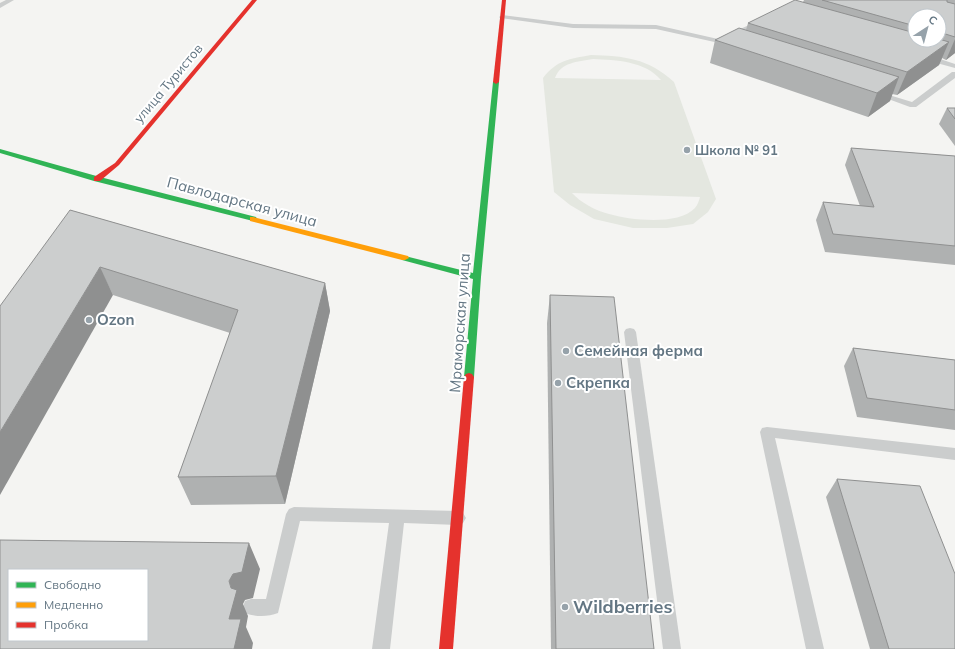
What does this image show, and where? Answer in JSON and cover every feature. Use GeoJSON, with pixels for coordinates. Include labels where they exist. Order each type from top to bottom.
{"type":"FeatureCollection","features":[{"type":"Feature","properties":{"kind":"street","name":"улица Туристов"},"geometry":{"type":"LineString","coordinates":[[97,178],[118,164],[255,0]]}},
{"type":"Feature","properties":{"kind":"street","name":"Мраморская улица"},"geometry":{"type":"LineString","coordinates":[[446,649],[477,277],[504,0]]}},
{"type":"Feature","properties":{"kind":"street","name":"Павлодарская улица"},"geometry":{"type":"LineString","coordinates":[[0,151],[97,178],[477,277]]}},
{"type":"Feature","properties":{"kind":"lane"},"geometry":{"type":"LineString","coordinates":[[0,6],[11,0]]}},
{"type":"Feature","properties":{"kind":"lane"},"geometry":{"type":"LineString","coordinates":[[502,17],[572,26],[656,27],[719,41],[734,46]]}},
{"type":"Feature","properties":{"kind":"lane"},"geometry":{"type":"LineString","coordinates":[[719,41],[764,20]]}},
{"type":"Feature","properties":{"kind":"lane"},"geometry":{"type":"LineString","coordinates":[[914,54],[955,66]]}},
{"type":"Feature","properties":{"kind":"lane"},"geometry":{"type":"LineString","coordinates":[[866,90],[913,105],[955,74]]}},
{"type":"Feature","properties":{"kind":"lane"},"geometry":{"type":"LineString","coordinates":[[630,332],[672,649]]}},
{"type":"Feature","properties":{"kind":"lane"},"geometry":{"type":"LineString","coordinates":[[815,649],[767,432],[955,454]]}},
{"type":"Feature","properties":{"kind":"lane"},"geometry":{"type":"LineString","coordinates":[[251,607],[272,607],[294,514],[458,518]]}},
{"type":"Feature","properties":{"kind":"lane"},"geometry":{"type":"LineString","coordinates":[[381,649],[397,516]]}},
{"type":"Feature","properties":{"kind":"shaded area"},"geometry":{"type":"Polygon","coordinates":[[[591,55],[614,56],[645,63],[655,68],[674,82],[716,199],[708,212],[693,224],[667,228],[633,228],[594,219],[570,205],[554,192],[543,78],[553,67],[564,61],[591,55]],[[593,59],[576,62],[565,66],[555,78],[661,80],[647,69],[639,65],[620,61],[593,59]],[[572,193],[584,203],[604,213],[629,218],[654,220],[687,214],[696,207],[700,197],[572,193]]]}},
{"type":"Feature","properties":{"kind":"building"},"geometry":{"type":"Polygon","coordinates":[[[795,0],[907,31],[907,48],[941,48],[907,72],[748,23],[795,0]]]}},
{"type":"Feature","properties":{"kind":"building"},"geometry":{"type":"Polygon","coordinates":[[[822,0],[947,0],[947,2],[955,4],[955,37],[947,34],[947,8],[907,8],[907,24],[822,0]]]}},
{"type":"Feature","properties":{"kind":"building"},"geometry":{"type":"Polygon","coordinates":[[[739,28],[899,77],[877,93],[715,40],[739,28]]]}},
{"type":"Feature","properties":{"kind":"building"},"geometry":{"type":"Polygon","coordinates":[[[947,108],[955,108],[955,119],[947,108]]]}},
{"type":"Feature","properties":{"kind":"building"},"geometry":{"type":"Polygon","coordinates":[[[851,148],[955,156],[955,246],[833,234],[823,202],[874,207],[851,148]]]}},
{"type":"Feature","properties":{"kind":"building"},"geometry":{"type":"Polygon","coordinates":[[[70,210],[325,283],[276,476],[178,477],[238,310],[100,267],[0,432],[0,306],[70,210]]]}},
{"type":"Feature","properties":{"kind":"building"},"geometry":{"type":"Polygon","coordinates":[[[550,295],[614,297],[654,649],[556,649],[550,295]]]}},
{"type":"Feature","properties":{"kind":"building"},"geometry":{"type":"Polygon","coordinates":[[[853,348],[955,360],[955,410],[867,398],[853,348]]]}},
{"type":"Feature","properties":{"kind":"building"},"geometry":{"type":"Polygon","coordinates":[[[837,479],[920,486],[955,574],[955,649],[889,649],[837,479]]]}},
{"type":"Feature","properties":{"kind":"building"},"geometry":{"type":"Polygon","coordinates":[[[0,540],[249,543],[242,572],[233,574],[229,581],[231,588],[237,590],[229,619],[241,619],[234,649],[0,649],[0,540]]]}},
{"type":"Feature","properties":{"kind":"traffic: fast"},"geometry":{"type":"LineString","coordinates":[[469,377],[496,82]]}},
{"type":"Feature","properties":{"kind":"traffic: fast"},"geometry":{"type":"LineString","coordinates":[[0,151],[97,179],[253,219]]}},
{"type":"Feature","properties":{"kind":"traffic: fast"},"geometry":{"type":"LineString","coordinates":[[405,258],[477,277]]}},
{"type":"Feature","properties":{"kind":"traffic: slow"},"geometry":{"type":"LineString","coordinates":[[253,219],[405,258]]}},
{"type":"Feature","properties":{"kind":"traffic: jam"},"geometry":{"type":"LineString","coordinates":[[97,179],[117,164],[255,0]]}},
{"type":"Feature","properties":{"kind":"traffic: jam"},"geometry":{"type":"LineString","coordinates":[[496,82],[504,0]]}},
{"type":"Feature","properties":{"kind":"traffic: jam"},"geometry":{"type":"LineString","coordinates":[[446,649],[469,377]]}},
{"type":"Feature","properties":{"kind":"place","name":"Школа № 91"},"geometry":{"type":"Point","coordinates":[687,150]}},
{"type":"Feature","properties":{"kind":"place","name":"Ozon"},"geometry":{"type":"Point","coordinates":[89,320]}},
{"type":"Feature","properties":{"kind":"place","name":"Семейная ферма"},"geometry":{"type":"Point","coordinates":[566,351]}},
{"type":"Feature","properties":{"kind":"place","name":"Скрепка"},"geometry":{"type":"Point","coordinates":[558,383]}},
{"type":"Feature","properties":{"kind":"place","name":"Wildberries"},"geometry":{"type":"Point","coordinates":[565,607]}}]}
